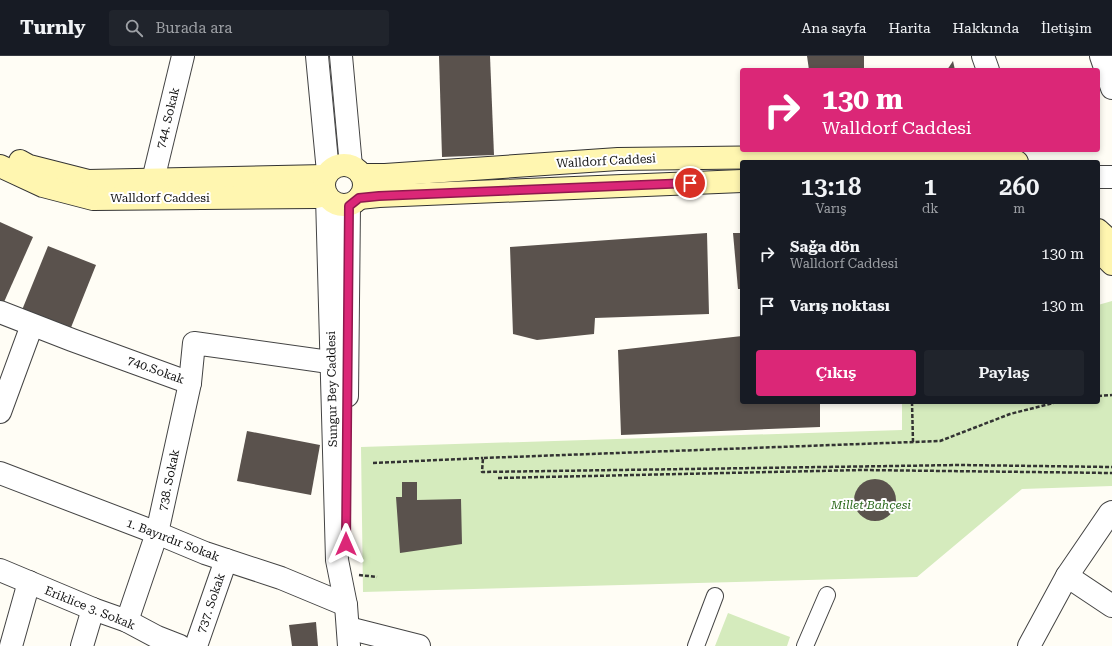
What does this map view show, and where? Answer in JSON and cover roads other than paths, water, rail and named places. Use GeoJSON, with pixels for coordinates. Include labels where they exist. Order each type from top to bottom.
{"type":"FeatureCollection","features":[{"type":"Feature","properties":{"kind":"main road","name":"Walldorf Caddesi"},"geometry":{"type":"LineString","coordinates":[[0,151],[29,166],[88,181],[153,180],[326,185]]}},
{"type":"Feature","properties":{"kind":"main road","name":"Walldorf Caddesi"},"geometry":{"type":"LineString","coordinates":[[356,170],[385,175],[618,159],[950,155],[986,153],[1010,160]]}},
{"type":"Feature","properties":{"kind":"main road"},"geometry":{"type":"LineString","coordinates":[[339,165],[356,170],[364,187],[362,193],[354,202],[337,204],[326,185],[333,167],[339,165]]}},
{"type":"Feature","properties":{"kind":"main road","name":"Walldorf Caddesi"},"geometry":{"type":"LineString","coordinates":[[0,166],[43,186],[93,199],[316,197],[326,185]]}},
{"type":"Feature","properties":{"kind":"main road","name":"Walldorf Caddesi"},"geometry":{"type":"LineString","coordinates":[[354,202],[379,196],[740,181]]}},
{"type":"Feature","properties":{"kind":"main road"},"geometry":{"type":"LineString","coordinates":[[1100,232],[1112,243]]}},
{"type":"Feature","properties":{"kind":"main road"},"geometry":{"type":"LineString","coordinates":[[1100,252],[1112,264]]}},
{"type":"Feature","properties":{"kind":"street","name":"744. Sokak"},"geometry":{"type":"LineString","coordinates":[[153,180],[183,56]]}},
{"type":"Feature","properties":{"kind":"street","name":"Sungur Bey Caddesi"},"geometry":{"type":"LineString","coordinates":[[317,56],[326,185],[337,560],[346,605]]}},
{"type":"Feature","properties":{"kind":"street"},"geometry":{"type":"LineString","coordinates":[[341,56],[356,170]]}},
{"type":"Feature","properties":{"kind":"street"},"geometry":{"type":"LineString","coordinates":[[983,56],[987,68]]}},
{"type":"Feature","properties":{"kind":"street"},"geometry":{"type":"LineString","coordinates":[[1101,56],[1112,88]]}},
{"type":"Feature","properties":{"kind":"street"},"geometry":{"type":"LineString","coordinates":[[1100,177],[1112,178]]}},
{"type":"Feature","properties":{"kind":"street","name":"Sungur Bey Caddesi"},"geometry":{"type":"LineString","coordinates":[[348,637],[346,605],[354,202]]}},
{"type":"Feature","properties":{"kind":"street","name":"740.Sokak"},"geometry":{"type":"LineString","coordinates":[[0,312],[190,383],[194,343],[322,362],[332,361]]}},
{"type":"Feature","properties":{"kind":"street"},"geometry":{"type":"LineString","coordinates":[[0,412],[32,325]]}},
{"type":"Feature","properties":{"kind":"street","name":"738. Sokak"},"geometry":{"type":"LineString","coordinates":[[127,621],[157,533],[190,383]]}},
{"type":"Feature","properties":{"kind":"street","name":"1. Bayırdır Sokak"},"geometry":{"type":"LineString","coordinates":[[0,473],[205,553],[281,578],[346,605]]}},
{"type":"Feature","properties":{"kind":"street"},"geometry":{"type":"LineString","coordinates":[[1029,646],[1067,576],[1111,513]]}},
{"type":"Feature","properties":{"kind":"street","name":"737. Sokak"},"geometry":{"type":"LineString","coordinates":[[196,646],[226,560]]}},
{"type":"Feature","properties":{"kind":"street","name":"Eriklice 3. Sokak"},"geometry":{"type":"LineString","coordinates":[[0,570],[92,609],[127,621],[156,641],[180,646]]}},
{"type":"Feature","properties":{"kind":"street"},"geometry":{"type":"LineString","coordinates":[[1067,576],[1112,606]]}},
{"type":"Feature","properties":{"kind":"street"},"geometry":{"type":"LineString","coordinates":[[11,646],[29,582]]}},
{"type":"Feature","properties":{"kind":"street"},"geometry":{"type":"LineString","coordinates":[[805,646],[827,595]]}},
{"type":"Feature","properties":{"kind":"street"},"geometry":{"type":"LineString","coordinates":[[696,646],[715,596]]}},
{"type":"Feature","properties":{"kind":"street"},"geometry":{"type":"LineString","coordinates":[[82,646],[92,609]]}},
{"type":"Feature","properties":{"kind":"street"},"geometry":{"type":"LineString","coordinates":[[348,637],[419,646]]}},
{"type":"Feature","properties":{"kind":"park label","name":"Millet Bahçesi"},"geometry":{"type":"Point","coordinates":[871,505]}}]}
